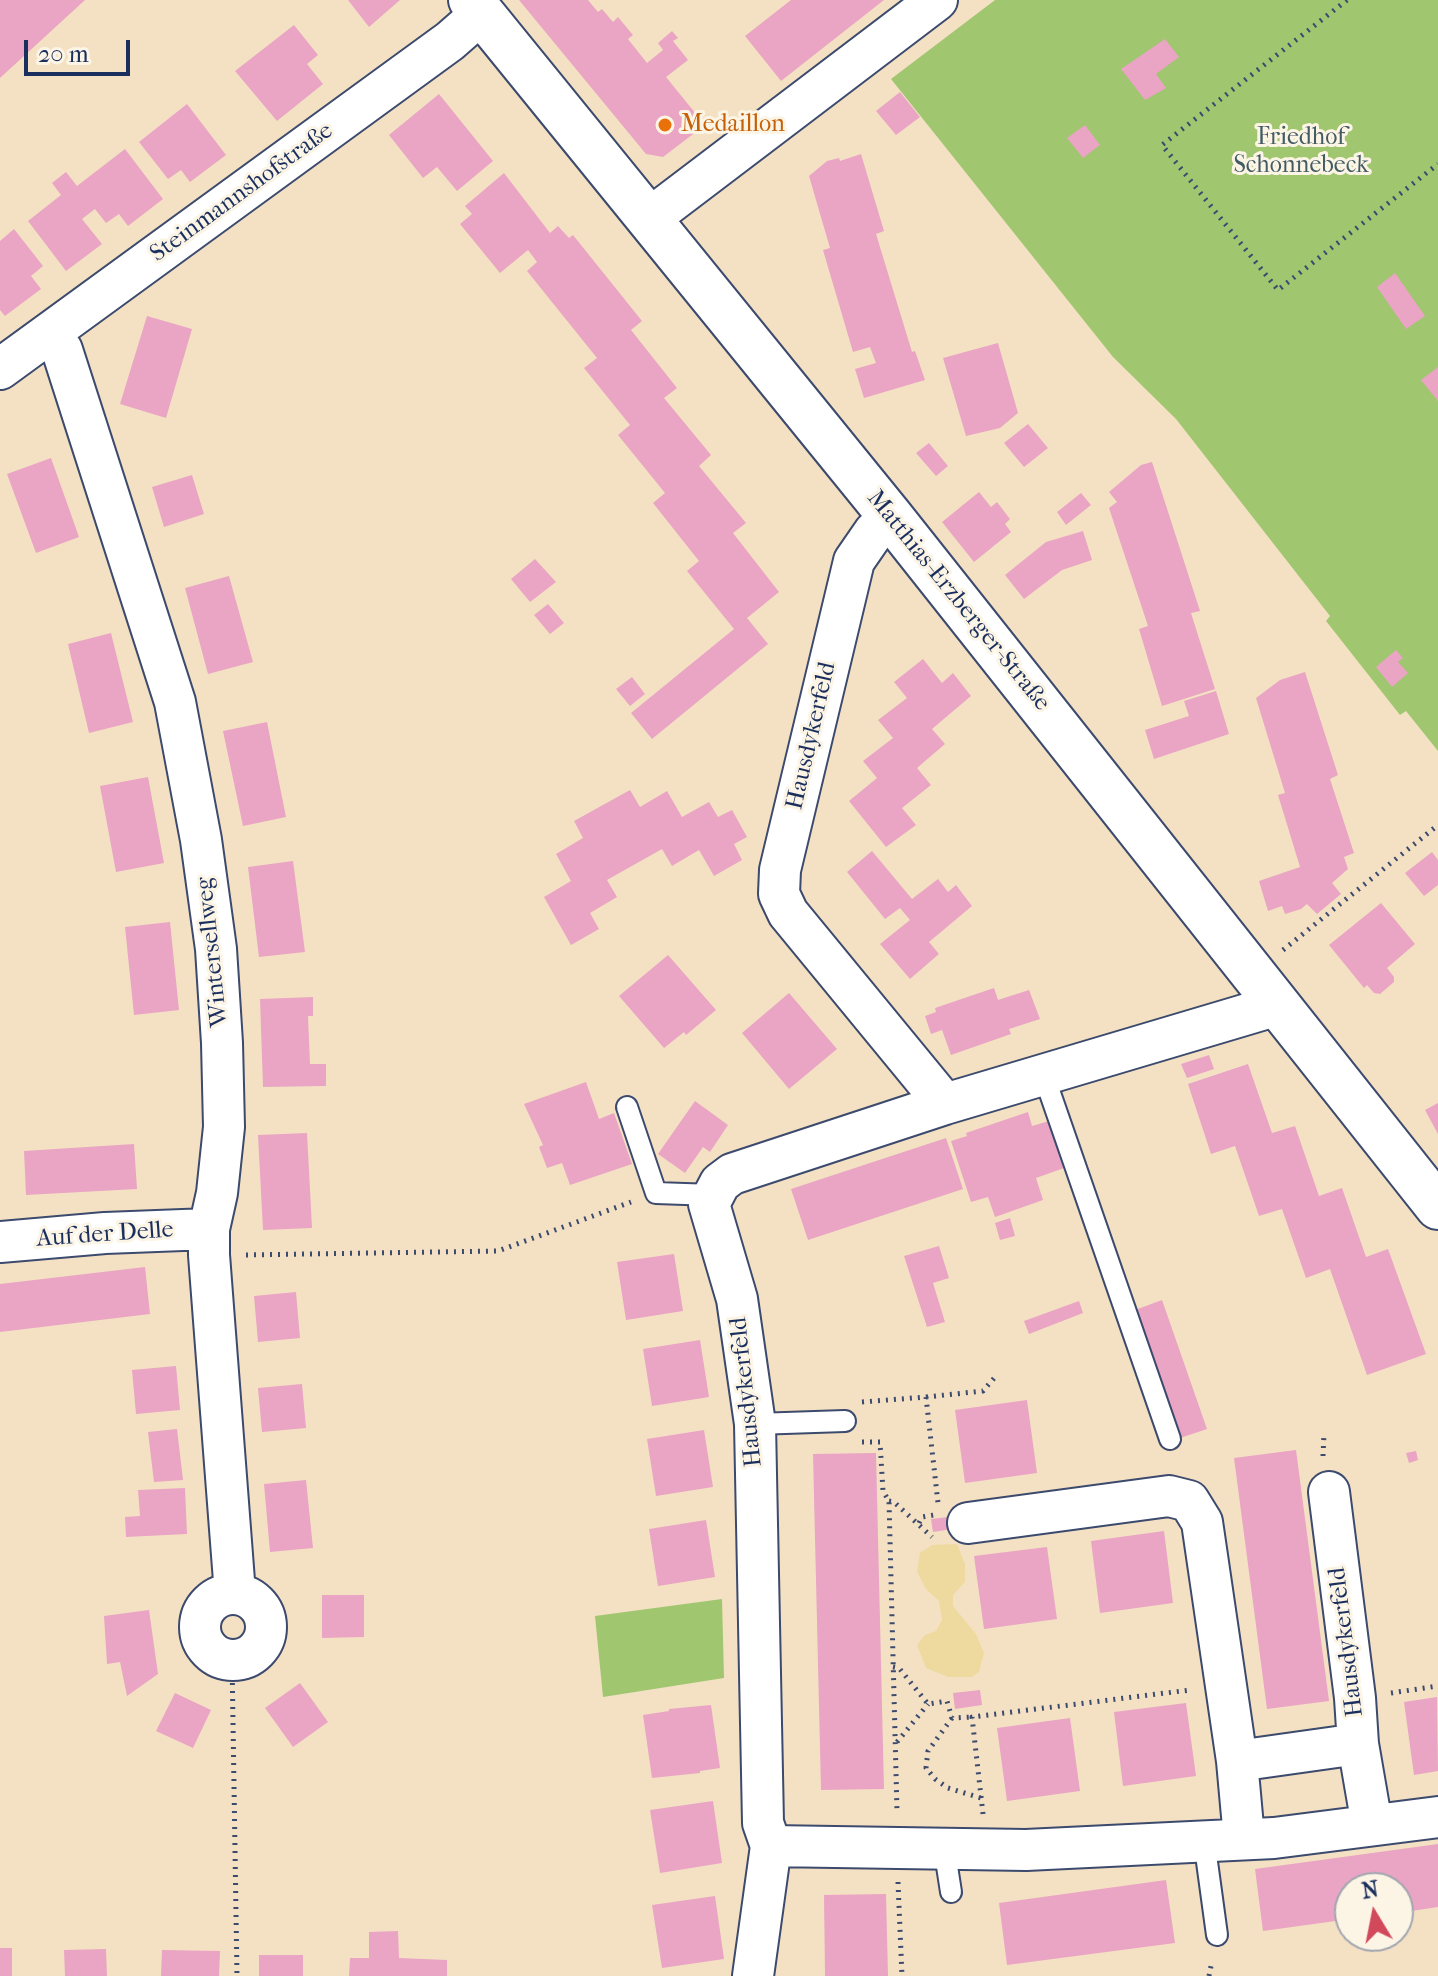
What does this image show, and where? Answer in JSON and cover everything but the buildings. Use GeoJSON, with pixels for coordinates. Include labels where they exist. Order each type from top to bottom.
{"type":"FeatureCollection","features":[{"type":"Feature","properties":{"kind":"street"},"geometry":{"type":"LineString","coordinates":[[650,218],[937,0]]}},
{"type":"Feature","properties":{"kind":"street","name":"Matthias-Erzberger-Straße"},"geometry":{"type":"LineString","coordinates":[[477,7],[891,517],[1438,1207]]}},
{"type":"Feature","properties":{"kind":"street","name":"Steinmannshofstraße"},"geometry":{"type":"LineString","coordinates":[[0,369],[450,41],[477,7]]}},
{"type":"Feature","properties":{"kind":"street","name":"Wintersellweg"},"geometry":{"type":"LineString","coordinates":[[50,333],[62,350],[175,702],[201,840],[216,949],[224,1127],[209,1242],[235,1594],[222,1595],[207,1605],[201,1615],[200,1628],[205,1644],[214,1654],[232,1659]]}},
{"type":"Feature","properties":{"kind":"street","name":"Hausdykerfeld"},"geometry":{"type":"LineString","coordinates":[[891,517],[874,532],[854,561],[780,870],[779,894],[788,913],[945,1104]]}},
{"type":"Feature","properties":{"kind":"street"},"geometry":{"type":"LineString","coordinates":[[714,1195],[720,1183],[732,1174],[1043,1073],[1266,989]]}},
{"type":"Feature","properties":{"kind":"street","name":"Hausdykerfeld"},"geometry":{"type":"LineString","coordinates":[[714,1195],[709,1204],[737,1299],[755,1424],[763,1823],[771,1846],[753,1976]]}},
{"type":"Feature","properties":{"kind":"street","name":"Auf der Delle"},"geometry":{"type":"LineString","coordinates":[[0,1242],[105,1233],[209,1242]]}},
{"type":"Feature","properties":{"kind":"street","name":"Hausdykerfeld"},"geometry":{"type":"LineString","coordinates":[[1329,1492],[1358,1744],[1372,1825]]}},
{"type":"Feature","properties":{"kind":"street"},"geometry":{"type":"LineString","coordinates":[[968,1523],[1169,1496],[1189,1501],[1202,1522],[1237,1761],[1244,1838]]}},
{"type":"Feature","properties":{"kind":"street","name":"Hausdykerfeld"},"geometry":{"type":"LineString","coordinates":[[1237,1761],[1358,1744]]}},
{"type":"Feature","properties":{"kind":"street"},"geometry":{"type":"LineString","coordinates":[[771,1846],[944,1847],[985,1851],[1274,1838],[1438,1817]]}},
{"type":"Feature","properties":{"kind":"lane"},"geometry":{"type":"LineString","coordinates":[[1043,1073],[1170,1439]]}},
{"type":"Feature","properties":{"kind":"lane"},"geometry":{"type":"LineString","coordinates":[[627,1107],[656,1193],[714,1195]]}},
{"type":"Feature","properties":{"kind":"lane"},"geometry":{"type":"LineString","coordinates":[[755,1424],[845,1421]]}},
{"type":"Feature","properties":{"kind":"lane"},"geometry":{"type":"LineString","coordinates":[[1204,1840],[1217,1935]]}},
{"type":"Feature","properties":{"kind":"lane"},"geometry":{"type":"LineString","coordinates":[[944,1847],[951,1892]]}},
{"type":"Feature","properties":{"kind":"path"},"geometry":{"type":"LineString","coordinates":[[1347,0],[1162,145],[1278,290],[1438,164]]}},
{"type":"Feature","properties":{"kind":"path"},"geometry":{"type":"LineString","coordinates":[[1266,989],[1438,825]]}},
{"type":"Feature","properties":{"kind":"path"},"geometry":{"type":"LineString","coordinates":[[209,1242],[498,1251],[656,1193]]}},
{"type":"Feature","properties":{"kind":"path"},"geometry":{"type":"LineString","coordinates":[[858,1402],[983,1391],[996,1376]]}},
{"type":"Feature","properties":{"kind":"path"},"geometry":{"type":"LineString","coordinates":[[889,1501],[919,1523],[922,1517],[940,1514],[926,1397]]}},
{"type":"Feature","properties":{"kind":"path"},"geometry":{"type":"LineString","coordinates":[[852,1443],[880,1442],[883,1491],[889,1501],[902,1976]]}},
{"type":"Feature","properties":{"kind":"path"},"geometry":{"type":"LineString","coordinates":[[232,1659],[237,1976]]}},
{"type":"Feature","properties":{"kind":"path"},"geometry":{"type":"LineString","coordinates":[[893,1667],[899,1668],[928,1704]]}},
{"type":"Feature","properties":{"kind":"path"},"geometry":{"type":"LineString","coordinates":[[1355,1698],[1438,1686]]}},
{"type":"Feature","properties":{"kind":"path"},"geometry":{"type":"LineString","coordinates":[[952,1718],[1197,1689],[1200,1707],[1227,1704]]}},
{"type":"Feature","properties":{"kind":"path"},"geometry":{"type":"LineString","coordinates":[[896,1743],[928,1704],[947,1701],[952,1718]]}},
{"type":"Feature","properties":{"kind":"path"},"geometry":{"type":"LineString","coordinates":[[972,1717],[985,1851]]}},
{"type":"Feature","properties":{"kind":"path"},"geometry":{"type":"LineString","coordinates":[[952,1718],[928,1751],[926,1768],[948,1788],[981,1798]]}},
{"type":"Feature","properties":{"kind":"green space","name":"Friedhof Schonnebeck"},"geometry":{"type":"Polygon","coordinates":[[[995,0],[1438,0],[1438,751],[1406,711],[1400,715],[1326,621],[1330,616],[1176,419],[1113,357],[891,79],[995,0]]]}},
{"type":"Feature","properties":{"kind":"green space"},"geometry":{"type":"Polygon","coordinates":[[[722,1599],[724,1678],[603,1697],[595,1616],[722,1599]]]}},
{"type":"Feature","properties":{"kind":"sand"},"geometry":{"type":"Polygon","coordinates":[[[957,1544],[965,1564],[965,1582],[953,1595],[953,1606],[976,1634],[984,1653],[979,1672],[972,1677],[948,1677],[926,1668],[917,1645],[925,1635],[936,1631],[942,1620],[939,1601],[926,1589],[917,1572],[920,1553],[932,1545],[957,1544]]]}},
{"type":"Feature","properties":{"kind":"place","name":"Medaillon"},"geometry":{"type":"Point","coordinates":[665,125]}}]}
